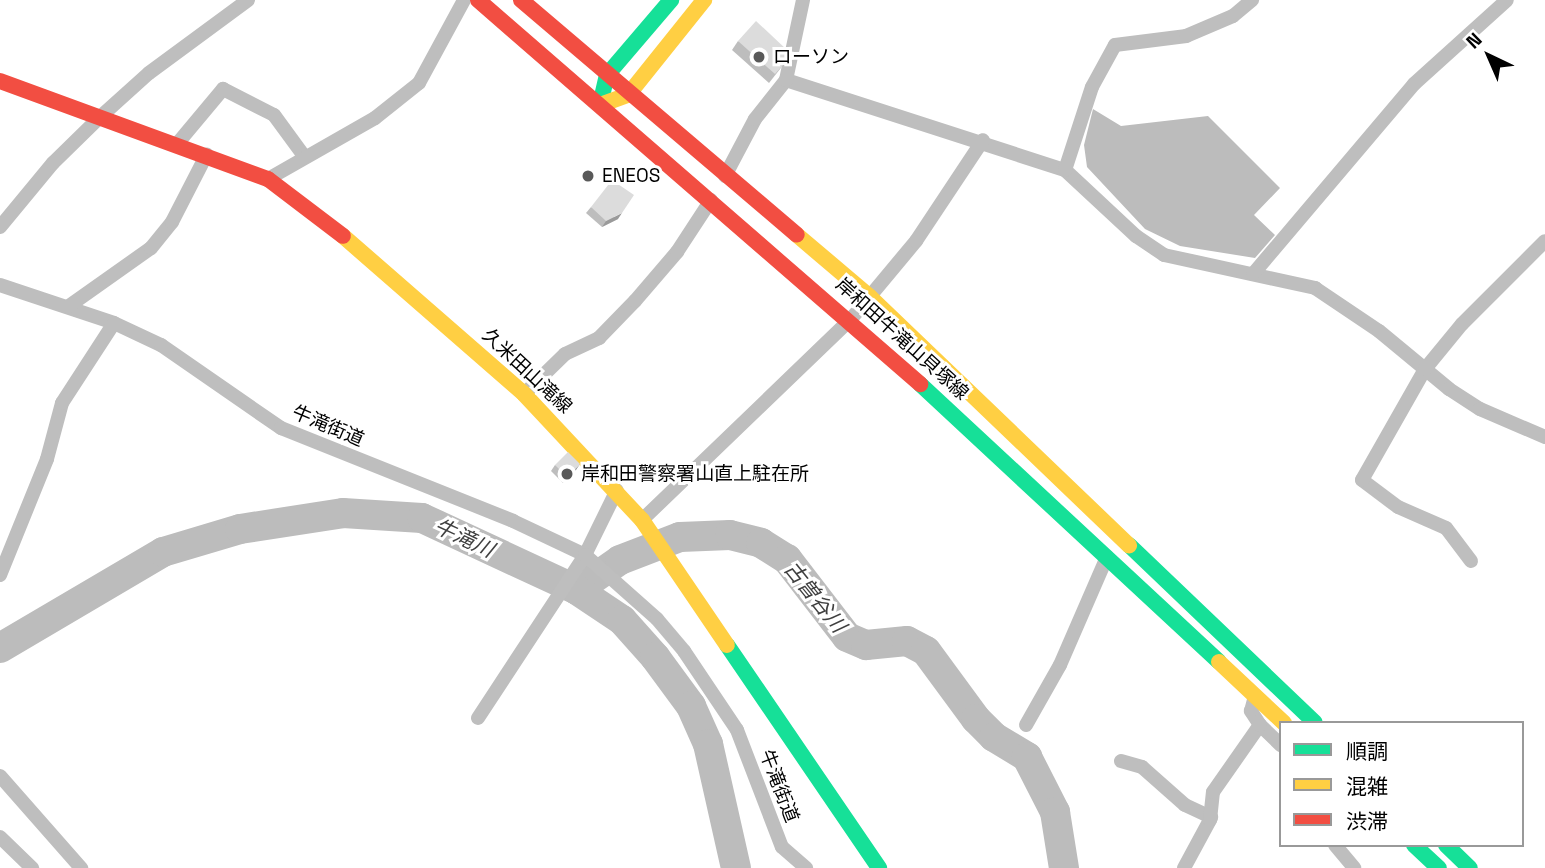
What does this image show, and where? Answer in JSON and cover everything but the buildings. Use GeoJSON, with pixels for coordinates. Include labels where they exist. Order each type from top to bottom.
{"type":"FeatureCollection","features":[{"type":"Feature","properties":{"kind":"main road","name":"岸和田牛滝山貝塚線"},"geometry":{"type":"LineString","coordinates":[[478,0],[852,319],[1282,721]]}},
{"type":"Feature","properties":{"kind":"main road","name":"岸和田牛滝山貝塚線"},"geometry":{"type":"LineString","coordinates":[[521,0],[628,95],[870,297],[1313,721]]}},
{"type":"Feature","properties":{"kind":"main road"},"geometry":{"type":"LineString","coordinates":[[600,105],[607,75],[671,0]]}},
{"type":"Feature","properties":{"kind":"main road"},"geometry":{"type":"LineString","coordinates":[[600,105],[628,95],[705,0]]}},
{"type":"Feature","properties":{"kind":"main road","name":"久米田山滝線"},"geometry":{"type":"LineString","coordinates":[[0,80],[99,118],[207,154],[268,179],[314,210],[524,394],[617,490],[642,520],[879,868]]}},
{"type":"Feature","properties":{"kind":"main road"},"geometry":{"type":"LineString","coordinates":[[1417,847],[1439,868]]}},
{"type":"Feature","properties":{"kind":"main road"},"geometry":{"type":"LineString","coordinates":[[1448,847],[1470,868]]}},
{"type":"Feature","properties":{"kind":"street"},"geometry":{"type":"LineString","coordinates":[[268,179],[304,156],[375,118],[419,83],[464,0]]}},
{"type":"Feature","properties":{"kind":"street"},"geometry":{"type":"LineString","coordinates":[[725,176],[755,119],[786,80],[803,0]]}},
{"type":"Feature","properties":{"kind":"street"},"geometry":{"type":"LineString","coordinates":[[1065,170],[1092,87],[1115,45],[1186,36],[1233,16],[1252,0]]}},
{"type":"Feature","properties":{"kind":"street"},"geometry":{"type":"LineString","coordinates":[[1253,274],[1415,84],[1507,0]]}},
{"type":"Feature","properties":{"kind":"street"},"geometry":{"type":"LineString","coordinates":[[0,227],[53,163],[99,118],[149,73],[242,2]]}},
{"type":"Feature","properties":{"kind":"street"},"geometry":{"type":"LineString","coordinates":[[786,80],[983,140],[1065,170],[1136,236],[1164,255],[1207,268],[1253,274],[1315,288],[1368,322],[1425,369],[1480,409],[1545,438]]}},
{"type":"Feature","properties":{"kind":"street"},"geometry":{"type":"LineString","coordinates":[[177,144],[223,89],[274,114],[304,156]]}},
{"type":"Feature","properties":{"kind":"street"},"geometry":{"type":"LineString","coordinates":[[642,520],[852,319],[916,241],[983,140]]}},
{"type":"Feature","properties":{"kind":"street"},"geometry":{"type":"LineString","coordinates":[[69,306],[150,248],[172,222],[207,154]]}},
{"type":"Feature","properties":{"kind":"street"},"geometry":{"type":"LineString","coordinates":[[524,394],[565,354],[599,338],[635,301],[677,253],[711,201]]}},
{"type":"Feature","properties":{"kind":"street"},"geometry":{"type":"LineString","coordinates":[[1471,561],[1446,528],[1398,507],[1362,480],[1425,369],[1462,324],[1545,241]]}},
{"type":"Feature","properties":{"kind":"street","name":"牛滝街道"},"geometry":{"type":"LineString","coordinates":[[0,285],[69,306],[161,345],[281,428],[513,521],[604,573],[657,619],[711,690],[737,730],[782,847],[806,868]]}},
{"type":"Feature","properties":{"kind":"street"},"geometry":{"type":"LineString","coordinates":[[0,575],[47,459],[62,403],[114,323]]}},
{"type":"Feature","properties":{"kind":"street"},"geometry":{"type":"LineString","coordinates":[[478,718],[583,559],[617,490]]}},
{"type":"Feature","properties":{"kind":"street"},"geometry":{"type":"LineString","coordinates":[[1026,725],[1060,665],[1107,557]]}},
{"type":"Feature","properties":{"kind":"street"},"geometry":{"type":"LineString","coordinates":[[1255,696],[1251,711],[1260,725],[1279,743]]}},
{"type":"Feature","properties":{"kind":"street"},"geometry":{"type":"LineString","coordinates":[[1184,868],[1210,817],[1213,792],[1260,725]]}},
{"type":"Feature","properties":{"kind":"street"},"geometry":{"type":"LineString","coordinates":[[1121,761],[1142,766],[1185,805],[1210,817]]}},
{"type":"Feature","properties":{"kind":"street"},"geometry":{"type":"LineString","coordinates":[[0,776],[81,868]]}},
{"type":"Feature","properties":{"kind":"street"},"geometry":{"type":"LineString","coordinates":[[0,836],[32,868]]}},
{"type":"Feature","properties":{"kind":"street"},"geometry":{"type":"LineString","coordinates":[[1337,847],[1354,868]]}},
{"type":"Feature","properties":{"kind":"shaded area"},"geometry":{"type":"Polygon","coordinates":[[[1093,109],[1121,126],[1208,116],[1280,188],[1254,215],[1275,235],[1255,258],[1180,246],[1145,229],[1087,167],[1084,145],[1093,109]]]}},
{"type":"Feature","properties":{"kind":"waterway","name":"牛滝川"},"geometry":{"type":"LineString","coordinates":[[0,648],[163,552],[240,529],[343,513],[422,518],[577,590],[622,620],[655,657],[691,706],[708,744],[736,868]]}},
{"type":"Feature","properties":{"kind":"waterway","name":"古曽谷川"},"geometry":{"type":"LineString","coordinates":[[577,590],[620,560],[680,537],[730,535],[761,543],[787,559],[847,637],[866,645],[907,641],[926,651],[976,719],[994,737],[1027,757],[1055,812],[1064,868]]}},
{"type":"Feature","properties":{"kind":"traffic: fast"},"geometry":{"type":"LineString","coordinates":[[600,105],[607,75],[671,0]]}},
{"type":"Feature","properties":{"kind":"traffic: fast"},"geometry":{"type":"LineString","coordinates":[[920,384],[1219,662]]}},
{"type":"Feature","properties":{"kind":"traffic: fast"},"geometry":{"type":"LineString","coordinates":[[1129,545],[1313,721]]}},
{"type":"Feature","properties":{"kind":"traffic: fast"},"geometry":{"type":"LineString","coordinates":[[727,645],[879,868]]}},
{"type":"Feature","properties":{"kind":"traffic: fast"},"geometry":{"type":"LineString","coordinates":[[1416,847],[1439,868]]}},
{"type":"Feature","properties":{"kind":"traffic: fast"},"geometry":{"type":"LineString","coordinates":[[1448,847],[1470,868]]}},
{"type":"Feature","properties":{"kind":"traffic: slow"},"geometry":{"type":"LineString","coordinates":[[600,105],[628,95],[704,0]]}},
{"type":"Feature","properties":{"kind":"traffic: slow"},"geometry":{"type":"LineString","coordinates":[[797,235],[870,297],[1129,545]]}},
{"type":"Feature","properties":{"kind":"traffic: slow"},"geometry":{"type":"LineString","coordinates":[[343,236],[524,394],[642,520],[727,645]]}},
{"type":"Feature","properties":{"kind":"traffic: slow"},"geometry":{"type":"LineString","coordinates":[[1219,662],[1282,721]]}},
{"type":"Feature","properties":{"kind":"traffic: jam"},"geometry":{"type":"LineString","coordinates":[[478,0],[920,384]]}},
{"type":"Feature","properties":{"kind":"traffic: jam"},"geometry":{"type":"LineString","coordinates":[[521,0],[797,235]]}},
{"type":"Feature","properties":{"kind":"traffic: jam"},"geometry":{"type":"LineString","coordinates":[[0,81],[268,179],[343,236]]}},
{"type":"Feature","properties":{"kind":"place","name":"ローソン"},"geometry":{"type":"Point","coordinates":[759,57]}},
{"type":"Feature","properties":{"kind":"place","name":"ENEOS"},"geometry":{"type":"Point","coordinates":[588,176]}},
{"type":"Feature","properties":{"kind":"place","name":"岸和田警察署山直上駐在所"},"geometry":{"type":"Point","coordinates":[567,474]}}]}
